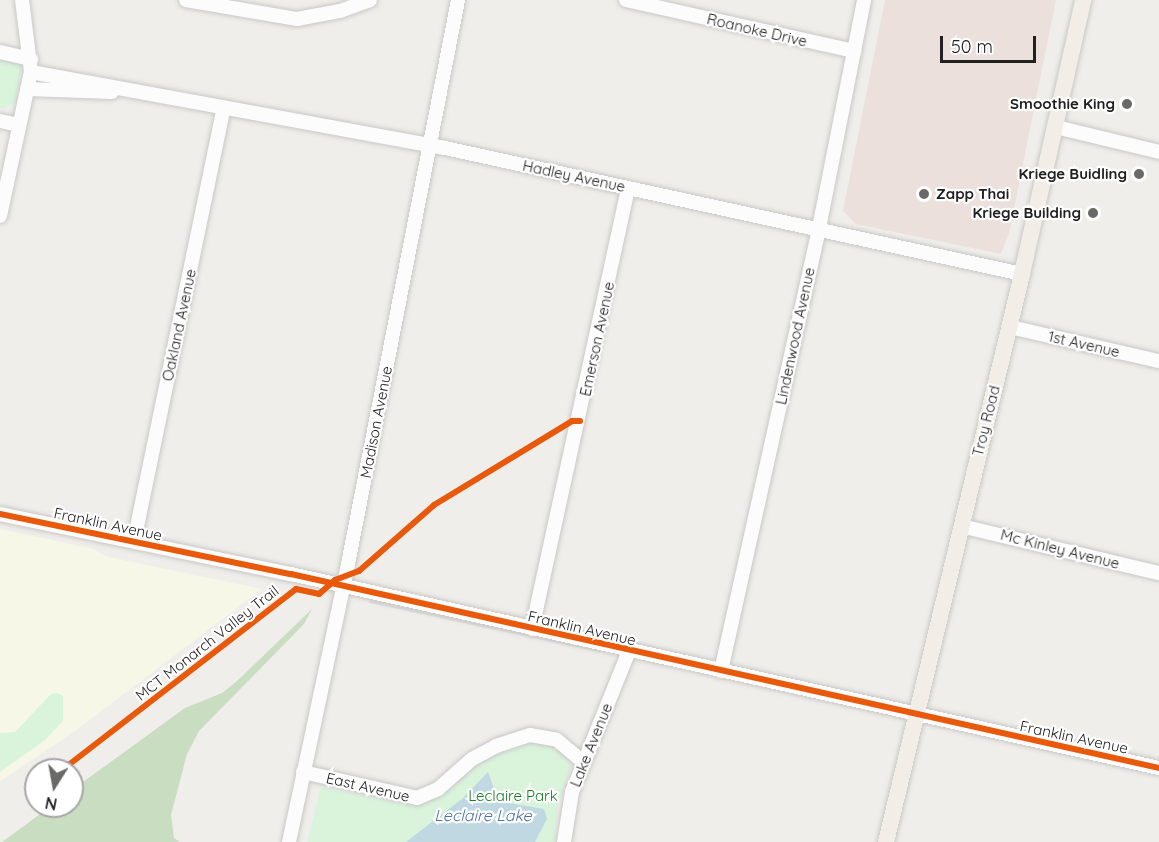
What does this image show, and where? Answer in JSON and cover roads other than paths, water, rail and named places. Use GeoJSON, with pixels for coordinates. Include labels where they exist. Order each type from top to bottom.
{"type":"FeatureCollection","features":[{"type":"Feature","properties":{"kind":"main road","name":"Troy Road"},"geometry":{"type":"LineString","coordinates":[[886,842],[1010,327],[1083,0]]}},
{"type":"Feature","properties":{"kind":"street"},"geometry":{"type":"LineString","coordinates":[[0,216],[31,65],[22,0]]}},
{"type":"Feature","properties":{"kind":"street"},"geometry":{"type":"LineString","coordinates":[[186,0],[297,19],[340,11],[370,0]]}},
{"type":"Feature","properties":{"kind":"street","name":"Madison Avenue"},"geometry":{"type":"LineString","coordinates":[[290,842],[458,0]]}},
{"type":"Feature","properties":{"kind":"street","name":"Roanoke Drive"},"geometry":{"type":"LineString","coordinates":[[626,0],[854,51]]}},
{"type":"Feature","properties":{"kind":"street","name":"Lindenwood Avenue"},"geometry":{"type":"LineString","coordinates":[[721,671],[818,233],[864,0]]}},
{"type":"Feature","properties":{"kind":"street","name":"Hadley Avenue"},"geometry":{"type":"LineString","coordinates":[[0,52],[31,65],[123,91],[429,146],[628,188],[818,233],[1022,274]]}},
{"type":"Feature","properties":{"kind":"street","name":"Hadley Avenue"},"geometry":{"type":"LineString","coordinates":[[27,89],[84,93],[123,91]]}},
{"type":"Feature","properties":{"kind":"street","name":"Oakland Avenue"},"geometry":{"type":"LineString","coordinates":[[134,541],[224,108]]}},
{"type":"Feature","properties":{"kind":"street"},"geometry":{"type":"LineString","coordinates":[[0,121],[19,124]]}},
{"type":"Feature","properties":{"kind":"street"},"geometry":{"type":"LineString","coordinates":[[1056,127],[1159,152]]}},
{"type":"Feature","properties":{"kind":"street","name":"Emerson Avenue"},"geometry":{"type":"LineString","coordinates":[[532,629],[628,188]]}},
{"type":"Feature","properties":{"kind":"street","name":"1st Avenue"},"geometry":{"type":"LineString","coordinates":[[1010,327],[1159,361]]}},
{"type":"Feature","properties":{"kind":"street","name":"Franklin Avenue"},"geometry":{"type":"LineString","coordinates":[[0,514],[341,586],[1159,768]]}},
{"type":"Feature","properties":{"kind":"street","name":"Mc Kinley Avenue"},"geometry":{"type":"LineString","coordinates":[[961,526],[1159,573]]}},
{"type":"Feature","properties":{"kind":"street","name":"Lake Avenue"},"geometry":{"type":"LineString","coordinates":[[564,842],[566,811],[629,651]]}},
{"type":"Feature","properties":{"kind":"street","name":"East Avenue"},"geometry":{"type":"LineString","coordinates":[[303,772],[404,798],[417,798],[438,789],[466,764],[496,746],[530,735],[557,741],[584,763]]}},
{"type":"Feature","properties":{"kind":"water","name":"Leclaire Lake"},"geometry":{"type":"Polygon","coordinates":[[[488,772],[494,789],[509,803],[544,809],[547,819],[535,842],[406,842],[463,798],[488,772]]]}},
{"type":"Feature","properties":{"kind":"place","name":"Smoothie King"},"geometry":{"type":"Point","coordinates":[1127,104]}},
{"type":"Feature","properties":{"kind":"place","name":"Kriege Buidling"},"geometry":{"type":"Point","coordinates":[1139,174]}},
{"type":"Feature","properties":{"kind":"place","name":"Zapp Thai"},"geometry":{"type":"Point","coordinates":[924,194]}},
{"type":"Feature","properties":{"kind":"place","name":"Kriege Building"},"geometry":{"type":"Point","coordinates":[1093,213]}},
{"type":"Feature","properties":{"kind":"park label","name":"Leclaire Park"},"geometry":{"type":"Point","coordinates":[513,796]}}]}
